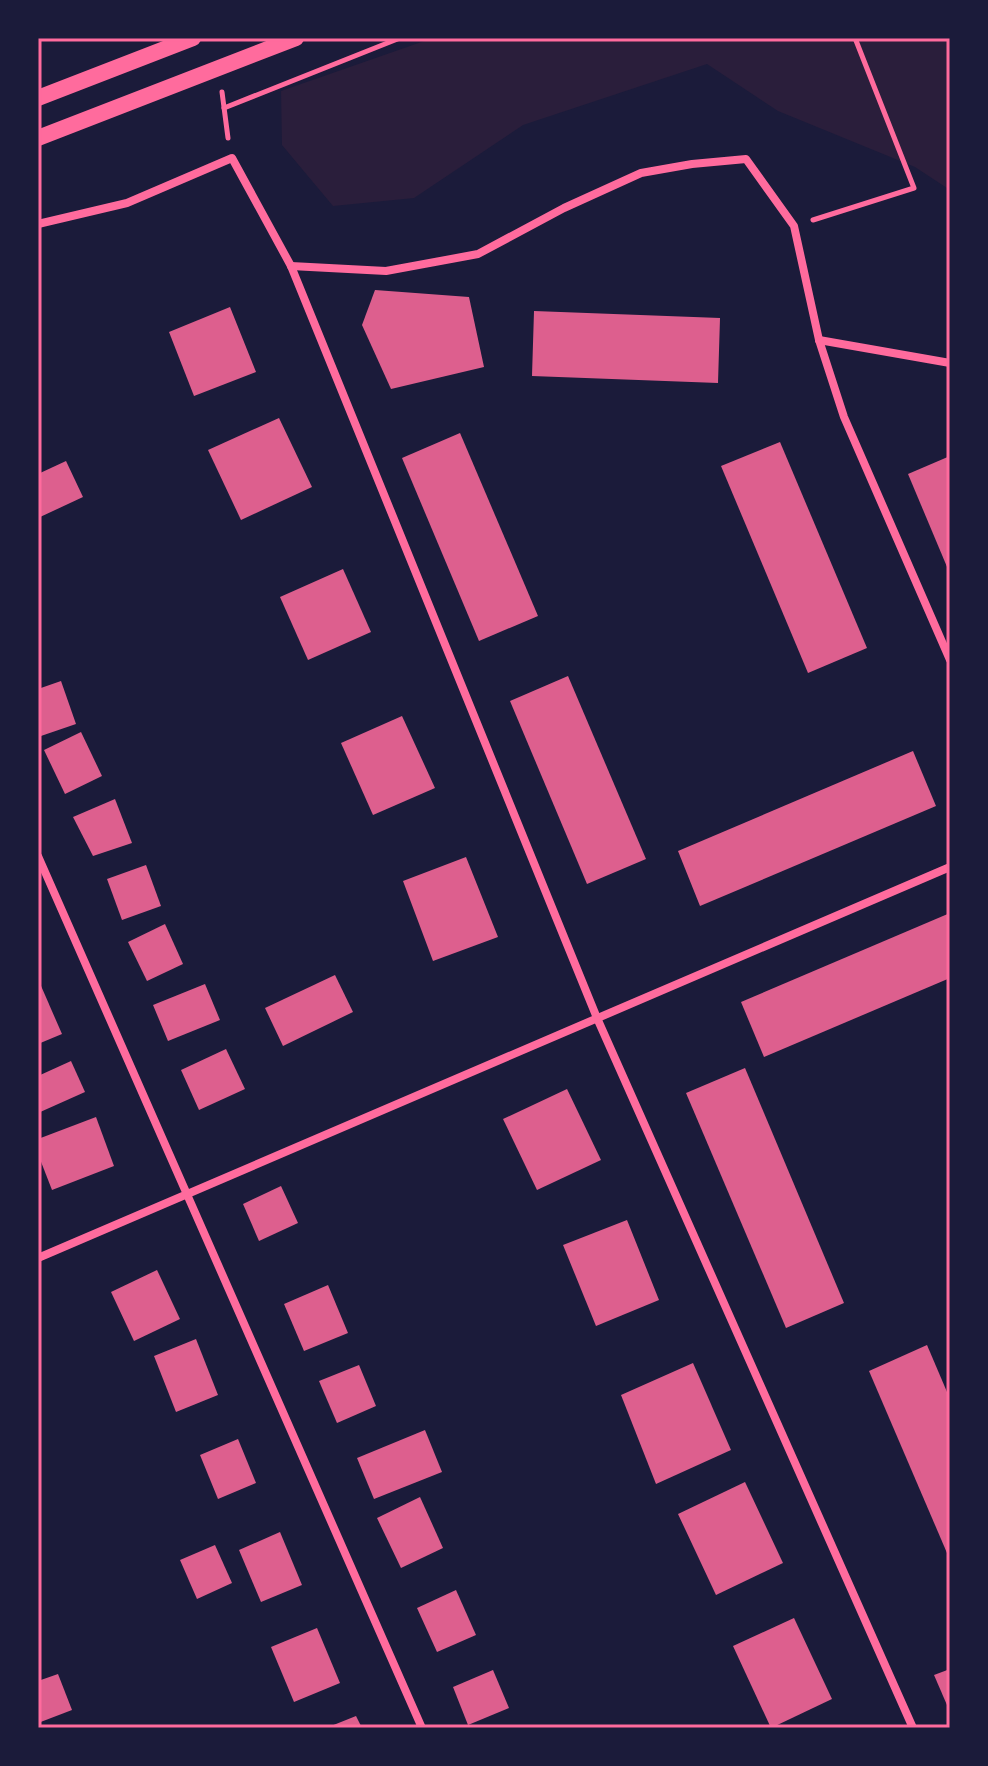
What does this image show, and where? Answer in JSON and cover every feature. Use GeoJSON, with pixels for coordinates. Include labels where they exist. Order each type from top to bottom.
{"type":"FeatureCollection","features":[{"type":"Feature","properties":{"kind":"main road"},"geometry":{"type":"LineString","coordinates":[[38,98],[193,38]]}},
{"type":"Feature","properties":{"kind":"main road"},"geometry":{"type":"LineString","coordinates":[[38,138],[296,38]]}},
{"type":"Feature","properties":{"kind":"street"},"geometry":{"type":"LineString","coordinates":[[38,224],[127,203],[232,158],[291,266],[597,1018],[913,1728]]}},
{"type":"Feature","properties":{"kind":"street"},"geometry":{"type":"LineString","coordinates":[[291,266],[386,271],[478,254],[564,208],[641,173],[746,159],[794,226],[819,340],[844,417],[950,660]]}},
{"type":"Feature","properties":{"kind":"street"},"geometry":{"type":"LineString","coordinates":[[819,340],[950,363]]}},
{"type":"Feature","properties":{"kind":"street"},"geometry":{"type":"LineString","coordinates":[[38,856],[422,1728]]}},
{"type":"Feature","properties":{"kind":"street"},"geometry":{"type":"LineString","coordinates":[[38,1258],[950,867]]}},
{"type":"Feature","properties":{"kind":"path"},"geometry":{"type":"LineString","coordinates":[[224,108],[400,38]]}},
{"type":"Feature","properties":{"kind":"path"},"geometry":{"type":"LineString","coordinates":[[794,226],[914,188],[855,38]]}},
{"type":"Feature","properties":{"kind":"path"},"geometry":{"type":"LineString","coordinates":[[218,68],[232,158]]}},
{"type":"Feature","properties":{"kind":"shaded area"},"geometry":{"type":"Polygon","coordinates":[[[433,38],[950,38],[950,190],[915,167],[778,111],[707,64],[523,125],[414,198],[333,206],[282,145],[281,91],[433,38]]]}},
{"type":"Feature","properties":{"kind":"building"},"geometry":{"type":"Polygon","coordinates":[[[375,290],[469,297],[484,367],[391,389],[362,325],[375,290]]]}},
{"type":"Feature","properties":{"kind":"building"},"geometry":{"type":"Polygon","coordinates":[[[230,307],[256,372],[194,396],[169,332],[230,307]]]}},
{"type":"Feature","properties":{"kind":"building"},"geometry":{"type":"Polygon","coordinates":[[[534,311],[720,318],[718,383],[532,376],[534,311]]]}},
{"type":"Feature","properties":{"kind":"building"},"geometry":{"type":"Polygon","coordinates":[[[279,418],[312,487],[241,520],[208,450],[279,418]]]}},
{"type":"Feature","properties":{"kind":"building"},"geometry":{"type":"Polygon","coordinates":[[[460,433],[538,616],[479,641],[402,458],[460,433]]]}},
{"type":"Feature","properties":{"kind":"building"},"geometry":{"type":"Polygon","coordinates":[[[780,442],[867,648],[808,673],[721,466],[780,442]]]}},
{"type":"Feature","properties":{"kind":"building"},"geometry":{"type":"Polygon","coordinates":[[[950,456],[950,574],[908,474],[950,456]]]}},
{"type":"Feature","properties":{"kind":"building"},"geometry":{"type":"Polygon","coordinates":[[[66,461],[83,497],[38,518],[38,474],[66,461]]]}},
{"type":"Feature","properties":{"kind":"building"},"geometry":{"type":"Polygon","coordinates":[[[343,569],[371,632],[308,660],[280,597],[343,569]]]}},
{"type":"Feature","properties":{"kind":"building"},"geometry":{"type":"Polygon","coordinates":[[[568,676],[646,859],[587,884],[510,701],[568,676]]]}},
{"type":"Feature","properties":{"kind":"building"},"geometry":{"type":"Polygon","coordinates":[[[61,681],[76,724],[38,737],[38,689],[61,681]]]}},
{"type":"Feature","properties":{"kind":"building"},"geometry":{"type":"Polygon","coordinates":[[[402,716],[435,788],[373,815],[341,743],[402,716]]]}},
{"type":"Feature","properties":{"kind":"building"},"geometry":{"type":"Polygon","coordinates":[[[81,732],[102,776],[65,794],[44,750],[81,732]]]}},
{"type":"Feature","properties":{"kind":"building"},"geometry":{"type":"Polygon","coordinates":[[[913,751],[936,806],[700,906],[678,851],[913,751]]]}},
{"type":"Feature","properties":{"kind":"building"},"geometry":{"type":"Polygon","coordinates":[[[115,799],[132,843],[93,856],[73,817],[115,799]]]}},
{"type":"Feature","properties":{"kind":"building"},"geometry":{"type":"Polygon","coordinates":[[[466,857],[498,937],[433,961],[403,881],[466,857]]]}},
{"type":"Feature","properties":{"kind":"building"},"geometry":{"type":"Polygon","coordinates":[[[146,865],[161,906],[122,920],[107,879],[146,865]]]}},
{"type":"Feature","properties":{"kind":"building"},"geometry":{"type":"Polygon","coordinates":[[[950,913],[950,978],[764,1057],[741,1002],[950,913]]]}},
{"type":"Feature","properties":{"kind":"building"},"geometry":{"type":"Polygon","coordinates":[[[165,924],[183,964],[147,981],[128,942],[165,924]]]}},
{"type":"Feature","properties":{"kind":"building"},"geometry":{"type":"Polygon","coordinates":[[[335,975],[353,1012],[283,1046],[265,1008],[335,975]]]}},
{"type":"Feature","properties":{"kind":"building"},"geometry":{"type":"Polygon","coordinates":[[[38,979],[62,1034],[38,1044],[38,979]]]}},
{"type":"Feature","properties":{"kind":"building"},"geometry":{"type":"Polygon","coordinates":[[[205,984],[220,1020],[168,1041],[153,1005],[205,984]]]}},
{"type":"Feature","properties":{"kind":"building"},"geometry":{"type":"Polygon","coordinates":[[[226,1049],[245,1089],[199,1110],[181,1070],[226,1049]]]}},
{"type":"Feature","properties":{"kind":"building"},"geometry":{"type":"Polygon","coordinates":[[[71,1061],[85,1092],[38,1113],[38,1076],[71,1061]]]}},
{"type":"Feature","properties":{"kind":"building"},"geometry":{"type":"Polygon","coordinates":[[[745,1068],[844,1303],[786,1328],[686,1093],[745,1068]]]}},
{"type":"Feature","properties":{"kind":"building"},"geometry":{"type":"Polygon","coordinates":[[[567,1089],[601,1160],[537,1190],[503,1119],[567,1089]]]}},
{"type":"Feature","properties":{"kind":"building"},"geometry":{"type":"Polygon","coordinates":[[[96,1117],[114,1166],[52,1190],[38,1154],[38,1139],[96,1117]]]}},
{"type":"Feature","properties":{"kind":"building"},"geometry":{"type":"Polygon","coordinates":[[[281,1186],[298,1223],[259,1241],[243,1204],[281,1186]]]}},
{"type":"Feature","properties":{"kind":"building"},"geometry":{"type":"Polygon","coordinates":[[[627,1220],[659,1300],[596,1326],[563,1245],[627,1220]]]}},
{"type":"Feature","properties":{"kind":"building"},"geometry":{"type":"Polygon","coordinates":[[[157,1270],[180,1319],[134,1341],[111,1292],[157,1270]]]}},
{"type":"Feature","properties":{"kind":"building"},"geometry":{"type":"Polygon","coordinates":[[[328,1285],[348,1333],[304,1351],[284,1304],[328,1285]]]}},
{"type":"Feature","properties":{"kind":"building"},"geometry":{"type":"Polygon","coordinates":[[[196,1339],[218,1395],[176,1412],[154,1356],[196,1339]]]}},
{"type":"Feature","properties":{"kind":"building"},"geometry":{"type":"Polygon","coordinates":[[[927,1345],[950,1399],[950,1552],[947,1553],[869,1371],[927,1345]]]}},
{"type":"Feature","properties":{"kind":"building"},"geometry":{"type":"Polygon","coordinates":[[[693,1363],[731,1450],[656,1484],[621,1395],[693,1363]]]}},
{"type":"Feature","properties":{"kind":"building"},"geometry":{"type":"Polygon","coordinates":[[[359,1365],[376,1406],[337,1423],[319,1381],[359,1365]]]}},
{"type":"Feature","properties":{"kind":"building"},"geometry":{"type":"Polygon","coordinates":[[[425,1430],[442,1472],[374,1499],[357,1458],[425,1430]]]}},
{"type":"Feature","properties":{"kind":"building"},"geometry":{"type":"Polygon","coordinates":[[[238,1439],[256,1483],[218,1499],[200,1455],[238,1439]]]}},
{"type":"Feature","properties":{"kind":"building"},"geometry":{"type":"Polygon","coordinates":[[[745,1482],[783,1563],[716,1595],[678,1514],[745,1482]]]}},
{"type":"Feature","properties":{"kind":"building"},"geometry":{"type":"Polygon","coordinates":[[[420,1497],[443,1548],[401,1568],[377,1518],[420,1497]]]}},
{"type":"Feature","properties":{"kind":"building"},"geometry":{"type":"Polygon","coordinates":[[[280,1532],[302,1585],[261,1602],[239,1550],[280,1532]]]}},
{"type":"Feature","properties":{"kind":"building"},"geometry":{"type":"Polygon","coordinates":[[[215,1545],[232,1583],[197,1599],[180,1560],[215,1545]]]}},
{"type":"Feature","properties":{"kind":"building"},"geometry":{"type":"Polygon","coordinates":[[[456,1590],[476,1635],[437,1652],[417,1608],[456,1590]]]}},
{"type":"Feature","properties":{"kind":"building"},"geometry":{"type":"Polygon","coordinates":[[[794,1618],[832,1699],[771,1728],[733,1646],[794,1618]]]}},
{"type":"Feature","properties":{"kind":"building"},"geometry":{"type":"Polygon","coordinates":[[[317,1628],[340,1683],[294,1702],[271,1647],[317,1628]]]}},
{"type":"Feature","properties":{"kind":"building"},"geometry":{"type":"Polygon","coordinates":[[[950,1669],[950,1712],[934,1675],[950,1669]]]}},
{"type":"Feature","properties":{"kind":"building"},"geometry":{"type":"Polygon","coordinates":[[[493,1670],[509,1708],[468,1725],[453,1687],[493,1670]]]}},
{"type":"Feature","properties":{"kind":"building"},"geometry":{"type":"Polygon","coordinates":[[[58,1674],[72,1710],[38,1723],[38,1681],[58,1674]]]}},
{"type":"Feature","properties":{"kind":"building"},"geometry":{"type":"Polygon","coordinates":[[[356,1716],[362,1728],[326,1728],[356,1716]]]}}]}
